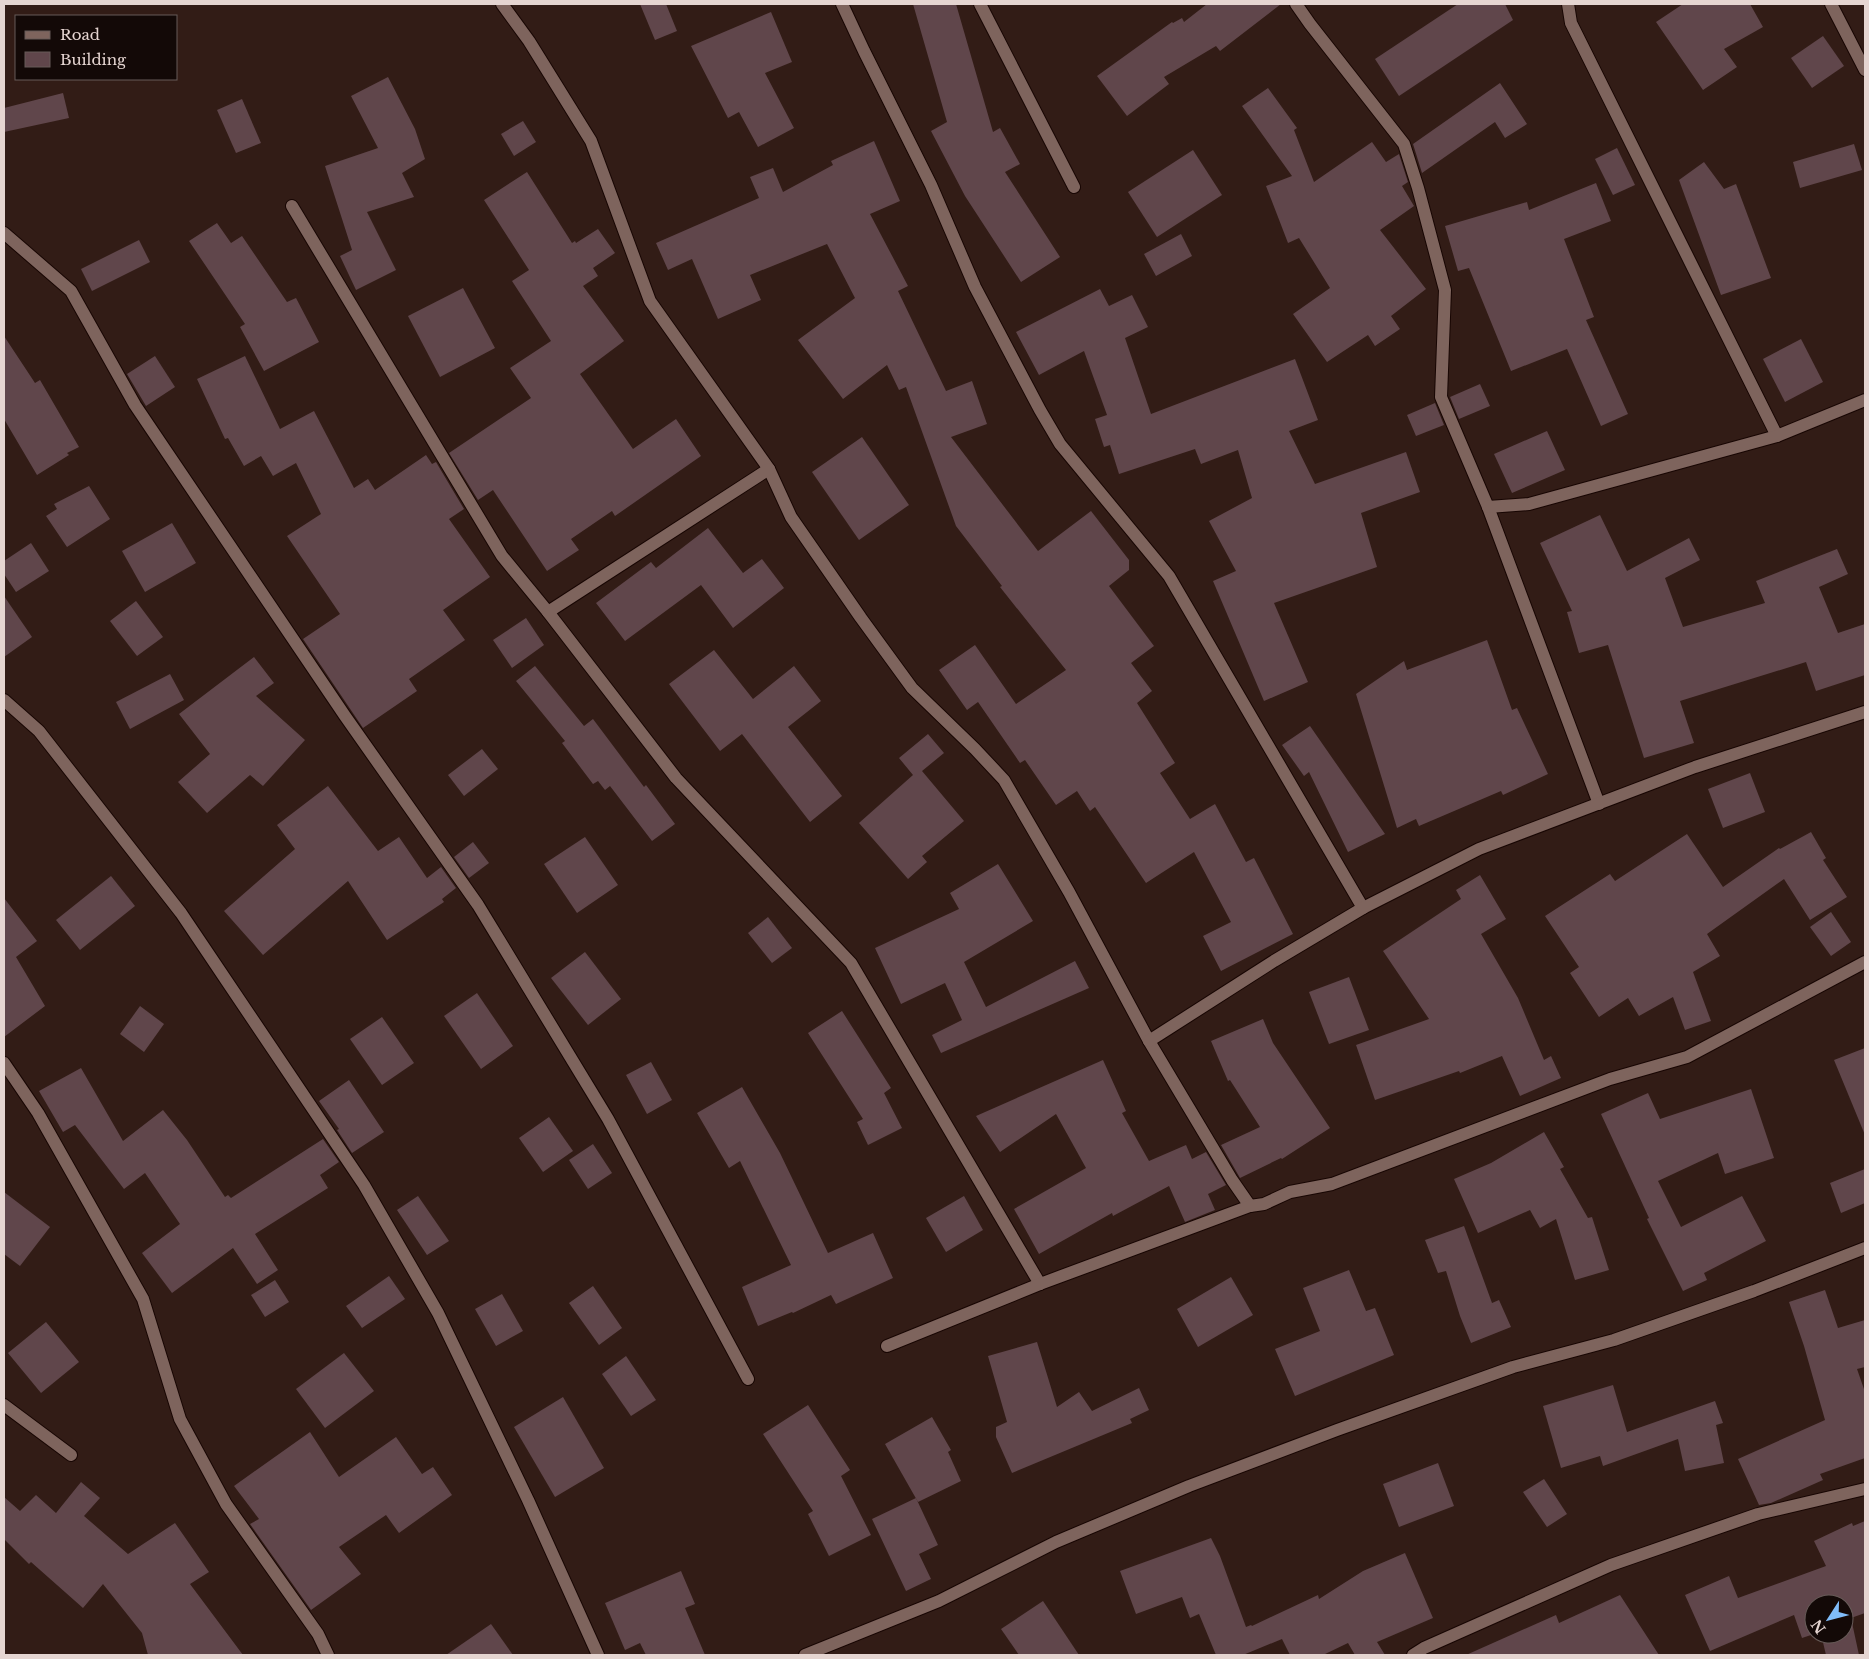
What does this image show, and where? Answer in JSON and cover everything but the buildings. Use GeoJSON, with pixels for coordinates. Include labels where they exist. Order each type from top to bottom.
{"type":"FeatureCollection","features":[{"type":"Feature","properties":{"kind":"street"},"geometry":{"type":"LineString","coordinates":[[502,4],[529,41],[591,142],[650,301],[769,469],[791,517],[912,688],[1004,780],[1022,808],[1069,892],[1149,1041],[1232,1180],[1250,1206]]}},
{"type":"Feature","properties":{"kind":"street"},"geometry":{"type":"LineString","coordinates":[[842,4],[931,185],[975,287],[1048,424],[1060,444],[1169,576],[1363,908]]}},
{"type":"Feature","properties":{"kind":"street"},"geometry":{"type":"LineString","coordinates":[[980,4],[1074,187]]}},
{"type":"Feature","properties":{"kind":"street"},"geometry":{"type":"LineString","coordinates":[[1296,4],[1404,144],[1446,290],[1441,397],[1488,506],[1600,804]]}},
{"type":"Feature","properties":{"kind":"street"},"geometry":{"type":"LineString","coordinates":[[1831,4],[1865,70]]}},
{"type":"Feature","properties":{"kind":"street"},"geometry":{"type":"LineString","coordinates":[[1571,5],[1571,23],[1777,436]]}},
{"type":"Feature","properties":{"kind":"street"},"geometry":{"type":"LineString","coordinates":[[292,206],[502,556],[548,612],[676,778],[851,963],[1040,1284]]}},
{"type":"Feature","properties":{"kind":"street"},"geometry":{"type":"LineString","coordinates":[[4,233],[72,291],[135,405],[231,550],[478,905],[608,1119],[748,1379]]}},
{"type":"Feature","properties":{"kind":"street"},"geometry":{"type":"LineString","coordinates":[[1488,506],[1529,504],[1777,436],[1865,400]]}},
{"type":"Feature","properties":{"kind":"street"},"geometry":{"type":"LineString","coordinates":[[548,612],[769,469]]}},
{"type":"Feature","properties":{"kind":"street"},"geometry":{"type":"LineString","coordinates":[[4,700],[38,731],[180,913],[364,1185],[438,1313],[528,1500],[598,1655]]}},
{"type":"Feature","properties":{"kind":"street"},"geometry":{"type":"LineString","coordinates":[[1149,1041],[1274,961],[1363,908],[1479,849],[1695,767],[1865,712]]}},
{"type":"Feature","properties":{"kind":"street"},"geometry":{"type":"LineString","coordinates":[[887,1346],[1040,1284],[1250,1206],[1264,1204],[1290,1192],[1332,1184],[1610,1079],[1686,1057],[1865,962]]}},
{"type":"Feature","properties":{"kind":"street"},"geometry":{"type":"LineString","coordinates":[[4,1062],[38,1113],[143,1299],[180,1419],[226,1504],[318,1634],[328,1655]]}},
{"type":"Feature","properties":{"kind":"street"},"geometry":{"type":"LineString","coordinates":[[805,1655],[939,1601],[1056,1542],[1198,1483],[1337,1430],[1513,1367],[1614,1340],[1754,1291],[1865,1248]]}},
{"type":"Feature","properties":{"kind":"street"},"geometry":{"type":"LineString","coordinates":[[4,1406],[71,1455]]}},
{"type":"Feature","properties":{"kind":"street"},"geometry":{"type":"LineString","coordinates":[[1413,1655],[1424,1648],[1611,1565],[1758,1514],[1865,1489]]}}]}
